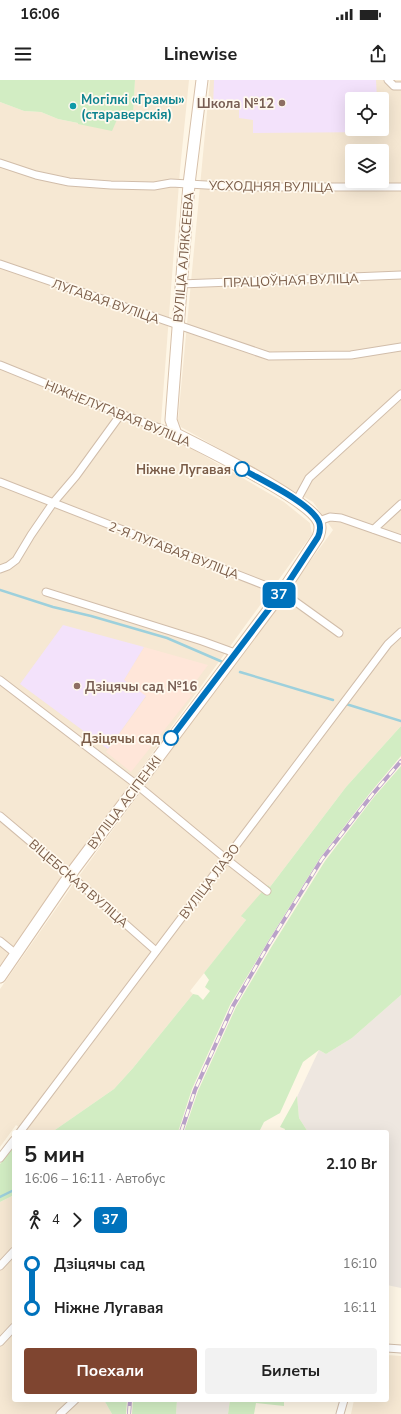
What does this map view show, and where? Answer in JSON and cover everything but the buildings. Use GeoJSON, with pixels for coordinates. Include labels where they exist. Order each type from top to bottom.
{"type":"FeatureCollection","features":[{"type":"Feature","properties":{"kind":"street","name":"ВУЛІЦА АЛЯКСЕЕВА"},"geometry":{"type":"LineString","coordinates":[[176,434],[171,420],[189,184],[202,80]]}},
{"type":"Feature","properties":{"kind":"street"},"geometry":{"type":"LineString","coordinates":[[388,80],[394,86],[401,86]]}},
{"type":"Feature","properties":{"kind":"street","name":"УСХОДНЯЯ ВУЛІЦА"},"geometry":{"type":"LineString","coordinates":[[0,163],[36,175],[69,182],[154,186],[171,183],[241,187],[401,187]]}},
{"type":"Feature","properties":{"kind":"street","name":"ЛУГАВАЯ ВУЛІЦА"},"geometry":{"type":"LineString","coordinates":[[0,264],[269,356],[351,356],[401,347]]}},
{"type":"Feature","properties":{"kind":"street","name":"ПРАЦОЎНАЯ ВУЛІЦА"},"geometry":{"type":"LineString","coordinates":[[181,284],[401,275]]}},
{"type":"Feature","properties":{"kind":"street","name":"НІЖНЕЛУГАВАЯ ВУЛІЦА"},"geometry":{"type":"LineString","coordinates":[[0,365],[121,414],[176,434],[297,500]]}},
{"type":"Feature","properties":{"kind":"street"},"geometry":{"type":"LineString","coordinates":[[401,394],[309,478],[297,500],[310,510],[319,521],[330,517],[341,518],[401,539]]}},
{"type":"Feature","properties":{"kind":"street"},"geometry":{"type":"LineString","coordinates":[[0,569],[8,566],[16,560],[53,503],[76,476],[121,414]]}},
{"type":"Feature","properties":{"kind":"street","name":"2-Я ЛУГАВАЯ ВУЛІЦА"},"geometry":{"type":"LineString","coordinates":[[0,482],[282,592],[339,633]]}},
{"type":"Feature","properties":{"kind":"street"},"geometry":{"type":"LineString","coordinates":[[374,529],[401,504]]}},
{"type":"Feature","properties":{"kind":"street","name":"ВУЛІЦА АСІПЕНКІ"},"geometry":{"type":"LineString","coordinates":[[0,977],[70,874],[282,592],[318,537],[320,527],[319,521]]}},
{"type":"Feature","properties":{"kind":"street"},"geometry":{"type":"LineString","coordinates":[[46,592],[202,641],[235,653]]}},
{"type":"Feature","properties":{"kind":"street","name":"ВУЛІЦА ЛАЗО"},"geometry":{"type":"LineString","coordinates":[[22,1130],[225,858],[388,644],[401,632]]}},
{"type":"Feature","properties":{"kind":"street"},"geometry":{"type":"LineString","coordinates":[[0,680],[137,785],[267,891]]}},
{"type":"Feature","properties":{"kind":"street","name":"ВІЦЕБСКАЯ ВУЛІЦА"},"geometry":{"type":"LineString","coordinates":[[0,816],[70,874],[156,952]]}},
{"type":"Feature","properties":{"kind":"street"},"geometry":{"type":"LineString","coordinates":[[0,941],[16,954]]}},
{"type":"Feature","properties":{"kind":"street"},"geometry":{"type":"LineString","coordinates":[[0,1158],[12,1143]]}},
{"type":"Feature","properties":{"kind":"street"},"geometry":{"type":"LineString","coordinates":[[0,1266],[12,1254]]}},
{"type":"Feature","properties":{"kind":"street"},"geometry":{"type":"LineString","coordinates":[[0,1342],[12,1329]]}},
{"type":"Feature","properties":{"kind":"street"},"geometry":{"type":"LineString","coordinates":[[389,1348],[401,1349]]}},
{"type":"Feature","properties":{"kind":"street"},"geometry":{"type":"LineString","coordinates":[[60,1414],[73,1402]]}},
{"type":"Feature","properties":{"kind":"street"},"geometry":{"type":"LineString","coordinates":[[340,1414],[343,1402]]}},
{"type":"Feature","properties":{"kind":"shaded area"},"geometry":{"type":"Polygon","coordinates":[[[135,80],[189,80],[180,170],[160,435],[182,443],[284,502],[310,523],[312,534],[70,866],[0,966],[0,102],[24,111],[41,112],[58,119],[78,123],[119,115],[133,116],[135,80]]]}},
{"type":"Feature","properties":{"kind":"shaded area"},"geometry":{"type":"Polygon","coordinates":[[[210,80],[401,80],[401,726],[346,787],[270,887],[268,885],[242,917],[246,920],[190,991],[193,994],[114,1089],[55,1130],[23,1130],[16,1125],[0,1147],[0,989],[79,876],[333,530],[313,502],[181,427],[178,420],[210,80]]]}},
{"type":"Feature","properties":{"kind":"shaded area","name":"Школа №12"},"geometry":{"type":"Polygon","coordinates":[[[214,80],[376,80],[377,92],[345,92],[345,132],[253,133],[253,120],[239,118],[239,110],[213,108],[214,80]]]}},
{"type":"Feature","properties":{"kind":"shaded area","name":"Дзіцячы сад №16"},"geometry":{"type":"Polygon","coordinates":[[[63,625],[144,647],[124,680],[146,696],[108,749],[20,684],[63,625]]]}},
{"type":"Feature","properties":{"kind":"shaded area"},"geometry":{"type":"Polygon","coordinates":[[[144,647],[208,665],[188,692],[192,695],[131,772],[106,752],[146,697],[124,680],[144,647]]]}},
{"type":"Feature","properties":{"kind":"shaded area"},"geometry":{"type":"Polygon","coordinates":[[[401,995],[401,1288],[389,1285],[389,1130],[307,1130],[299,1118],[297,1097],[319,1050],[326,1054],[352,1038],[401,995]]]}},
{"type":"Feature","properties":{"kind":"shaded area"},"geometry":{"type":"Polygon","coordinates":[[[12,1196],[12,1402],[105,1402],[112,1414],[0,1414],[0,1202],[12,1196]]]}},
{"type":"Feature","properties":{"kind":"shaded area"},"geometry":{"type":"Polygon","coordinates":[[[389,1355],[401,1356],[401,1414],[351,1414],[354,1402],[389,1402],[389,1355]]]}},
{"type":"Feature","properties":{"kind":"shaded area"},"geometry":{"type":"Polygon","coordinates":[[[177,1402],[230,1402],[228,1414],[176,1414],[177,1402]]]}},
{"type":"Feature","properties":{"kind":"green space","name":"Могілкі «Грамы» (стараверскія)"},"geometry":{"type":"Polygon","coordinates":[[[0,80],[135,80],[133,117],[119,115],[112,131],[58,119],[41,112],[24,111],[0,102],[0,80]]]}},
{"type":"Feature","properties":{"kind":"green space"},"geometry":{"type":"Polygon","coordinates":[[[401,726],[401,756],[370,793],[320,858],[230,1005],[192,1089],[179,1130],[55,1130],[114,1089],[193,994],[198,995],[203,1000],[210,991],[205,987],[209,980],[204,973],[246,920],[241,916],[268,885],[270,887],[346,787],[401,726]]]}},
{"type":"Feature","properties":{"kind":"green space"},"geometry":{"type":"Polygon","coordinates":[[[401,766],[401,995],[352,1038],[326,1054],[319,1050],[303,1062],[280,1113],[264,1122],[260,1130],[185,1130],[198,1091],[236,1007],[325,861],[374,797],[401,766]]]}},
{"type":"Feature","properties":{"kind":"green space"},"geometry":{"type":"Polygon","coordinates":[[[297,1096],[299,1118],[307,1130],[285,1130],[280,1127],[297,1096]]]}},
{"type":"Feature","properties":{"kind":"green space"},"geometry":{"type":"Polygon","coordinates":[[[12,1149],[12,1196],[0,1202],[0,1164],[12,1149]]]}},
{"type":"Feature","properties":{"kind":"green space"},"geometry":{"type":"Polygon","coordinates":[[[105,1402],[127,1402],[126,1414],[112,1414],[105,1402]]]}},
{"type":"Feature","properties":{"kind":"green space"},"geometry":{"type":"Polygon","coordinates":[[[133,1402],[177,1402],[176,1414],[132,1414],[133,1402]]]}},
{"type":"Feature","properties":{"kind":"green space"},"geometry":{"type":"Polygon","coordinates":[[[230,1402],[284,1402],[284,1406],[256,1403],[254,1414],[228,1414],[230,1402]]]}},
{"type":"Feature","properties":{"kind":"waterway"},"geometry":{"type":"LineString","coordinates":[[0,590],[53,607],[91,616],[167,638],[225,663]]}},
{"type":"Feature","properties":{"kind":"waterway"},"geometry":{"type":"LineString","coordinates":[[240,672],[333,700]]}},
{"type":"Feature","properties":{"kind":"waterway"},"geometry":{"type":"LineString","coordinates":[[346,704],[401,721]]}},
{"type":"Feature","properties":{"kind":"waterway"},"geometry":{"type":"LineString","coordinates":[[0,1197],[12,1191]]}},
{"type":"Feature","properties":{"kind":"railway"},"geometry":{"type":"LineString","coordinates":[[182,1130],[195,1090],[233,1006],[269,944],[322,859],[372,795],[401,761]]}},
{"type":"Feature","properties":{"kind":"railway"},"geometry":{"type":"LineString","coordinates":[[129,1414],[130,1402]]}},
{"type":"Feature","properties":{"kind":"bus line","name":"37"},"geometry":{"type":"LineString","coordinates":[[171,738],[282,592],[318,537],[320,527],[319,521],[310,510],[297,500],[242,469]]}},
{"type":"Feature","properties":{"kind":"place","name":"Школа №12"},"geometry":{"type":"Point","coordinates":[282,103]}},
{"type":"Feature","properties":{"kind":"place","name":"Могілкі «Грамы» (стараверскія)"},"geometry":{"type":"Point","coordinates":[73,106]}},
{"type":"Feature","properties":{"kind":"place","name":"Ніжне Лугавая"},"geometry":{"type":"Point","coordinates":[242,469]}},
{"type":"Feature","properties":{"kind":"place","name":"Дзіцячы сад №16"},"geometry":{"type":"Point","coordinates":[77,686]}},
{"type":"Feature","properties":{"kind":"place","name":"Дзіцячы сад"},"geometry":{"type":"Point","coordinates":[171,738]}}]}
